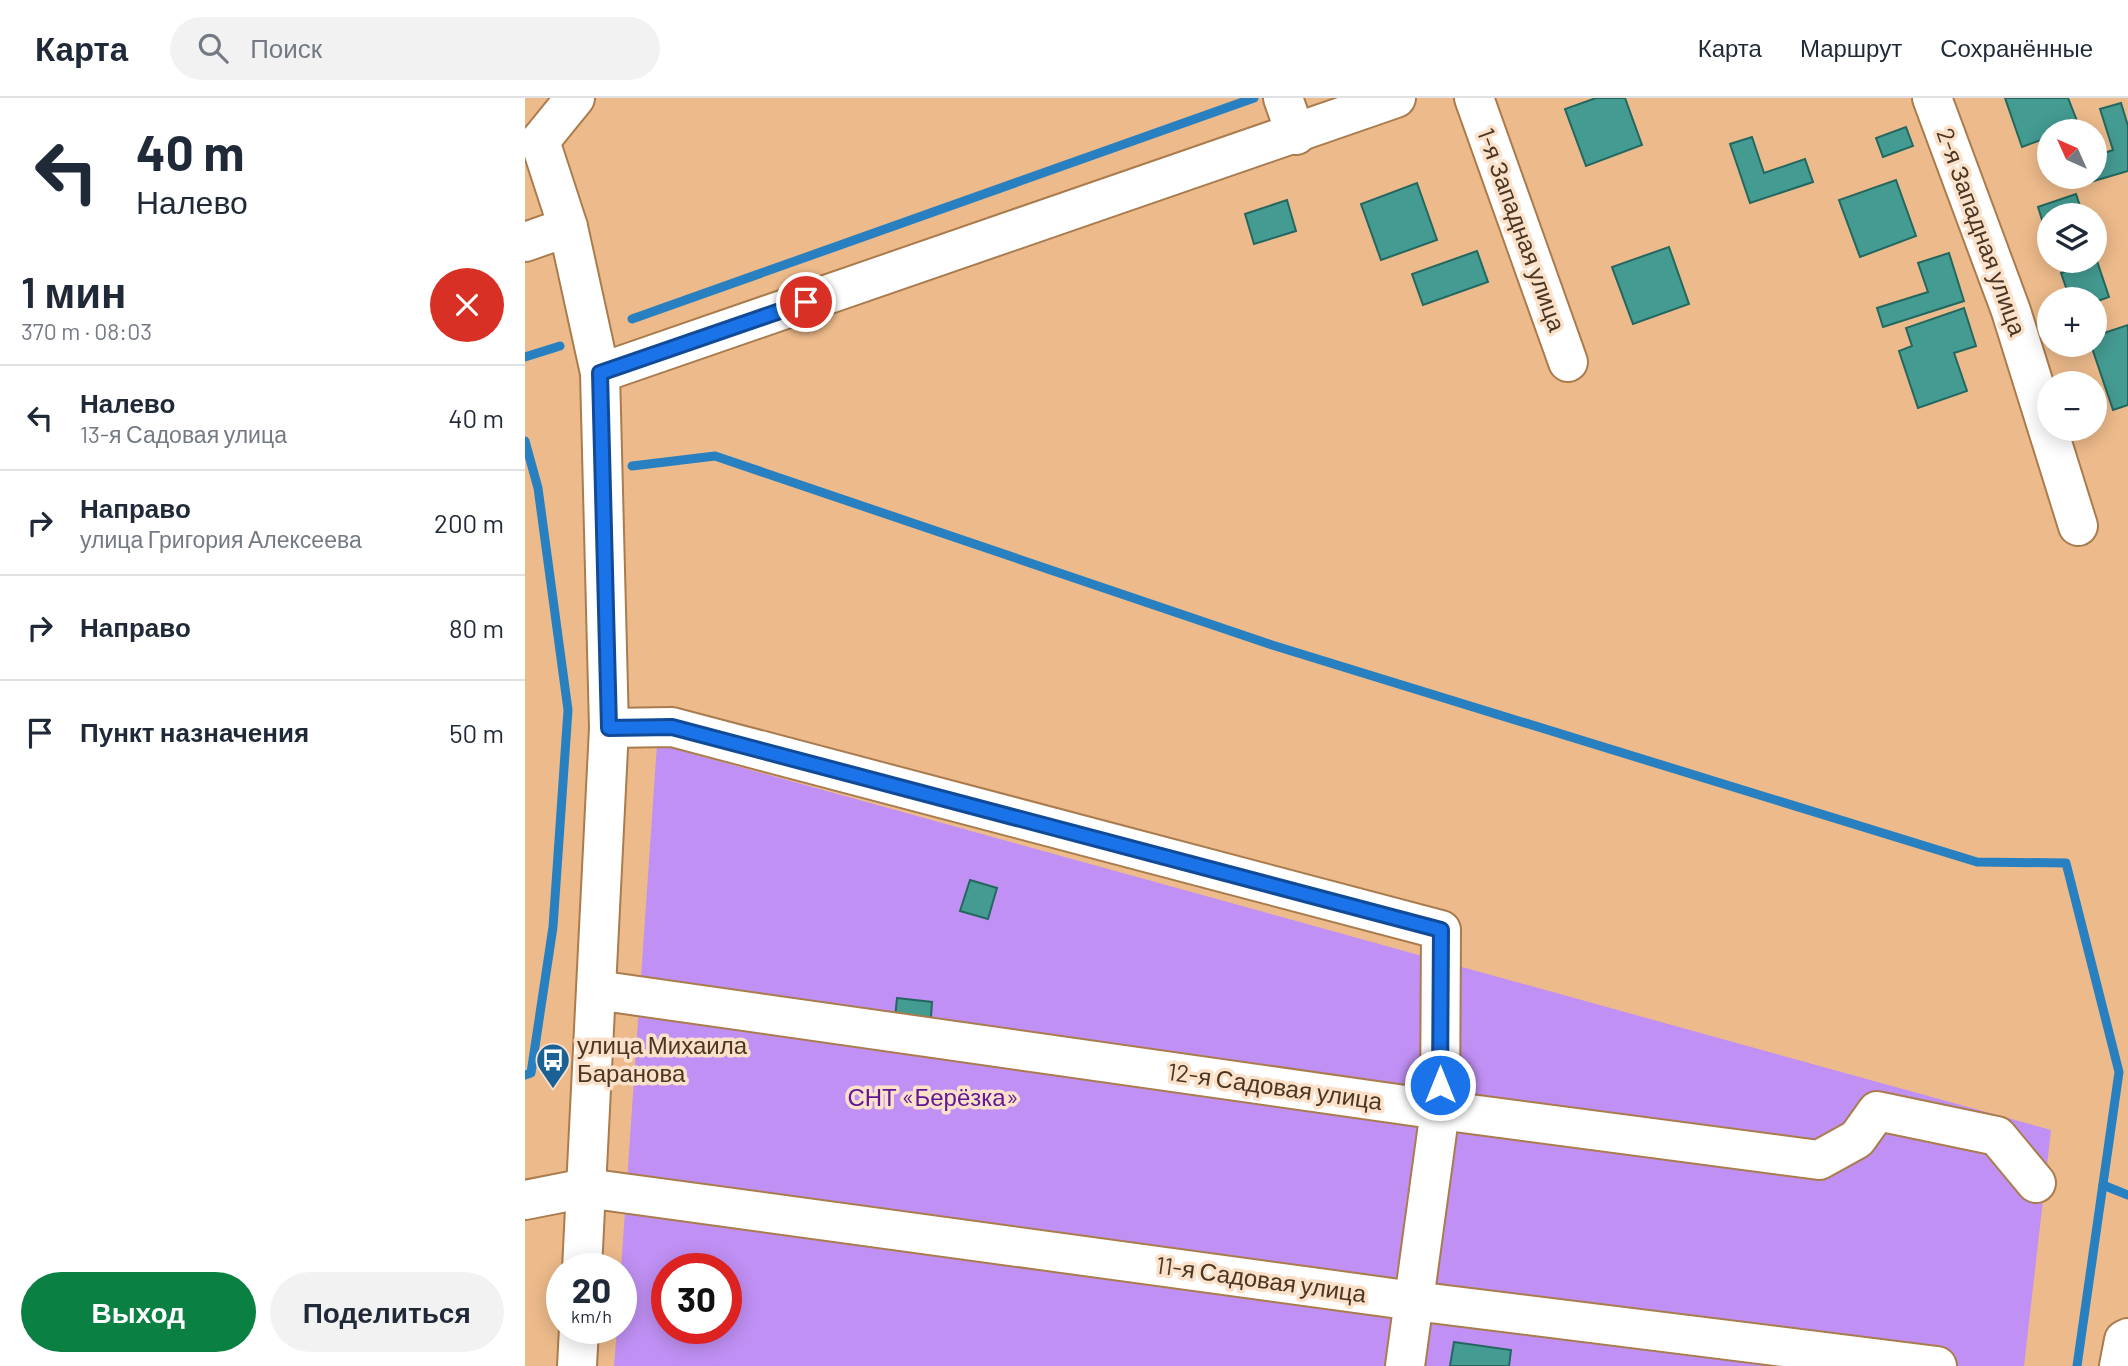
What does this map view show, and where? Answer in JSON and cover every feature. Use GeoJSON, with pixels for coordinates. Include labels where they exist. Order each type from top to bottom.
{"type":"FeatureCollection","features":[{"type":"Feature","properties":{"kind":"street"},"geometry":{"type":"LineString","coordinates":[[575,98],[532,140],[568,227],[600,373],[609,728],[583,1253]]}},
{"type":"Feature","properties":{"kind":"street"},"geometry":{"type":"LineString","coordinates":[[1283,98],[1296,135]]}},
{"type":"Feature","properties":{"kind":"street"},"geometry":{"type":"LineString","coordinates":[[600,373],[1296,135],[1396,98]]}},
{"type":"Feature","properties":{"kind":"street","name":"1-я Западная улица"},"geometry":{"type":"LineString","coordinates":[[1474,98],[1568,362]]}},
{"type":"Feature","properties":{"kind":"street","name":"2-я Западная улица"},"geometry":{"type":"LineString","coordinates":[[1932,98],[2011,311],[2078,526]]}},
{"type":"Feature","properties":{"kind":"street"},"geometry":{"type":"LineString","coordinates":[[525,242],[568,227]]}},
{"type":"Feature","properties":{"kind":"street"},"geometry":{"type":"LineString","coordinates":[[609,728],[672,727],[1441,930],[1440,1110],[1405,1366]]}},
{"type":"Feature","properties":{"kind":"street","name":"12-я Садовая улица"},"geometry":{"type":"LineString","coordinates":[[596,990],[1440,1110],[1819,1160],[1857,1139],[1877,1111],[1997,1136],[2036,1183]]}},
{"type":"Feature","properties":{"kind":"street"},"geometry":{"type":"LineString","coordinates":[[525,1200],[586,1188]]}},
{"type":"Feature","properties":{"kind":"street","name":"11-я Садовая улица"},"geometry":{"type":"LineString","coordinates":[[586,1188],[1414,1301],[1937,1366]]}},
{"type":"Feature","properties":{"kind":"street"},"geometry":{"type":"LineString","coordinates":[[577,1366],[578,1344]]}},
{"type":"Feature","properties":{"kind":"green space","name":"СНТ «Берёзка»"},"geometry":{"type":"Polygon","coordinates":[[[657,744],[2051,1130],[2024,1366],[614,1366],[616,1344],[637,1344],[637,1253],[622,1253],[657,744]]]}},
{"type":"Feature","properties":{"kind":"building"},"geometry":{"type":"Polygon","coordinates":[[[1596,98],[1625,98],[1642,145],[1586,166],[1565,109],[1596,98]]]}},
{"type":"Feature","properties":{"kind":"building"},"geometry":{"type":"Polygon","coordinates":[[[2005,98],[2068,98],[2076,119],[2037,119],[2037,141],[2022,147],[2005,98]]]}},
{"type":"Feature","properties":{"kind":"building"},"geometry":{"type":"Polygon","coordinates":[[[2121,103],[2128,126],[2128,171],[2107,177],[2107,152],[2113,150],[2107,131],[2107,119],[2103,119],[2100,109],[2121,103]]]}},
{"type":"Feature","properties":{"kind":"building"},"geometry":{"type":"Polygon","coordinates":[[[1906,127],[1913,146],[1883,157],[1876,138],[1906,127]]]}},
{"type":"Feature","properties":{"kind":"building"},"geometry":{"type":"Polygon","coordinates":[[[1752,137],[1764,173],[1805,159],[1813,182],[1750,203],[1730,144],[1752,137]]]}},
{"type":"Feature","properties":{"kind":"building"},"geometry":{"type":"Polygon","coordinates":[[[1896,180],[1916,236],[1860,257],[1839,200],[1896,180]]]}},
{"type":"Feature","properties":{"kind":"building"},"geometry":{"type":"Polygon","coordinates":[[[1417,183],[1437,240],[1381,260],[1361,204],[1417,183]]]}},
{"type":"Feature","properties":{"kind":"building"},"geometry":{"type":"Polygon","coordinates":[[[2076,194],[2079,203],[2050,203],[2076,194]]]}},
{"type":"Feature","properties":{"kind":"building"},"geometry":{"type":"Polygon","coordinates":[[[1287,200],[1296,231],[1254,244],[1245,214],[1287,200]]]}},
{"type":"Feature","properties":{"kind":"building"},"geometry":{"type":"Polygon","coordinates":[[[1669,247],[1689,304],[1633,324],[1612,267],[1669,247]]]}},
{"type":"Feature","properties":{"kind":"building"},"geometry":{"type":"Polygon","coordinates":[[[1477,251],[1488,282],[1423,305],[1412,274],[1477,251]]]}},
{"type":"Feature","properties":{"kind":"building"},"geometry":{"type":"Polygon","coordinates":[[[1949,253],[1964,301],[1883,327],[1877,308],[1928,292],[1918,263],[1949,253]]]}},
{"type":"Feature","properties":{"kind":"building"},"geometry":{"type":"Polygon","coordinates":[[[2061,273],[2101,273],[2106,287],[2066,287],[2061,273]]]}},
{"type":"Feature","properties":{"kind":"building"},"geometry":{"type":"Polygon","coordinates":[[[1964,308],[1976,346],[1954,353],[1967,391],[1918,408],[1899,351],[1912,346],[1906,328],[1964,308]]]}},
{"type":"Feature","properties":{"kind":"building"},"geometry":{"type":"Polygon","coordinates":[[[2128,325],[2128,405],[2113,410],[2107,392],[2107,371],[2100,371],[2095,357],[2107,357],[2107,332],[2128,325]]]}},
{"type":"Feature","properties":{"kind":"building"},"geometry":{"type":"Polygon","coordinates":[[[970,880],[997,888],[988,919],[960,911],[970,880]]]}},
{"type":"Feature","properties":{"kind":"building"},"geometry":{"type":"Polygon","coordinates":[[[897,998],[932,1002],[930,1031],[894,1028],[897,998]]]}},
{"type":"Feature","properties":{"kind":"building"},"geometry":{"type":"Polygon","coordinates":[[[1454,1342],[1511,1350],[1509,1366],[1450,1366],[1454,1342]]]}},
{"type":"Feature","properties":{"kind":"waterway"},"geometry":{"type":"LineString","coordinates":[[632,319],[1254,98]]}},
{"type":"Feature","properties":{"kind":"waterway"},"geometry":{"type":"LineString","coordinates":[[525,357],[560,346]]}},
{"type":"Feature","properties":{"kind":"waterway"},"geometry":{"type":"LineString","coordinates":[[525,441],[538,488],[568,710],[553,927],[531,1073],[525,1075]]}},
{"type":"Feature","properties":{"kind":"waterway"},"geometry":{"type":"LineString","coordinates":[[632,466],[715,456],[1272,645],[1977,862],[2066,863],[2119,1072],[2077,1366]]}},
{"type":"Feature","properties":{"kind":"waterway"},"geometry":{"type":"LineString","coordinates":[[2103,1185],[2128,1195]]}},
{"type":"Feature","properties":{"kind":"place","name":"улица Михаила Баранова"},"geometry":{"type":"Point","coordinates":[553,1090]}},
{"type":"Feature","properties":{"kind":"route"},"geometry":{"type":"LineString","coordinates":[[806,302],[600,373],[609,728],[672,727],[1441,930],[1440,1085]]}}]}
